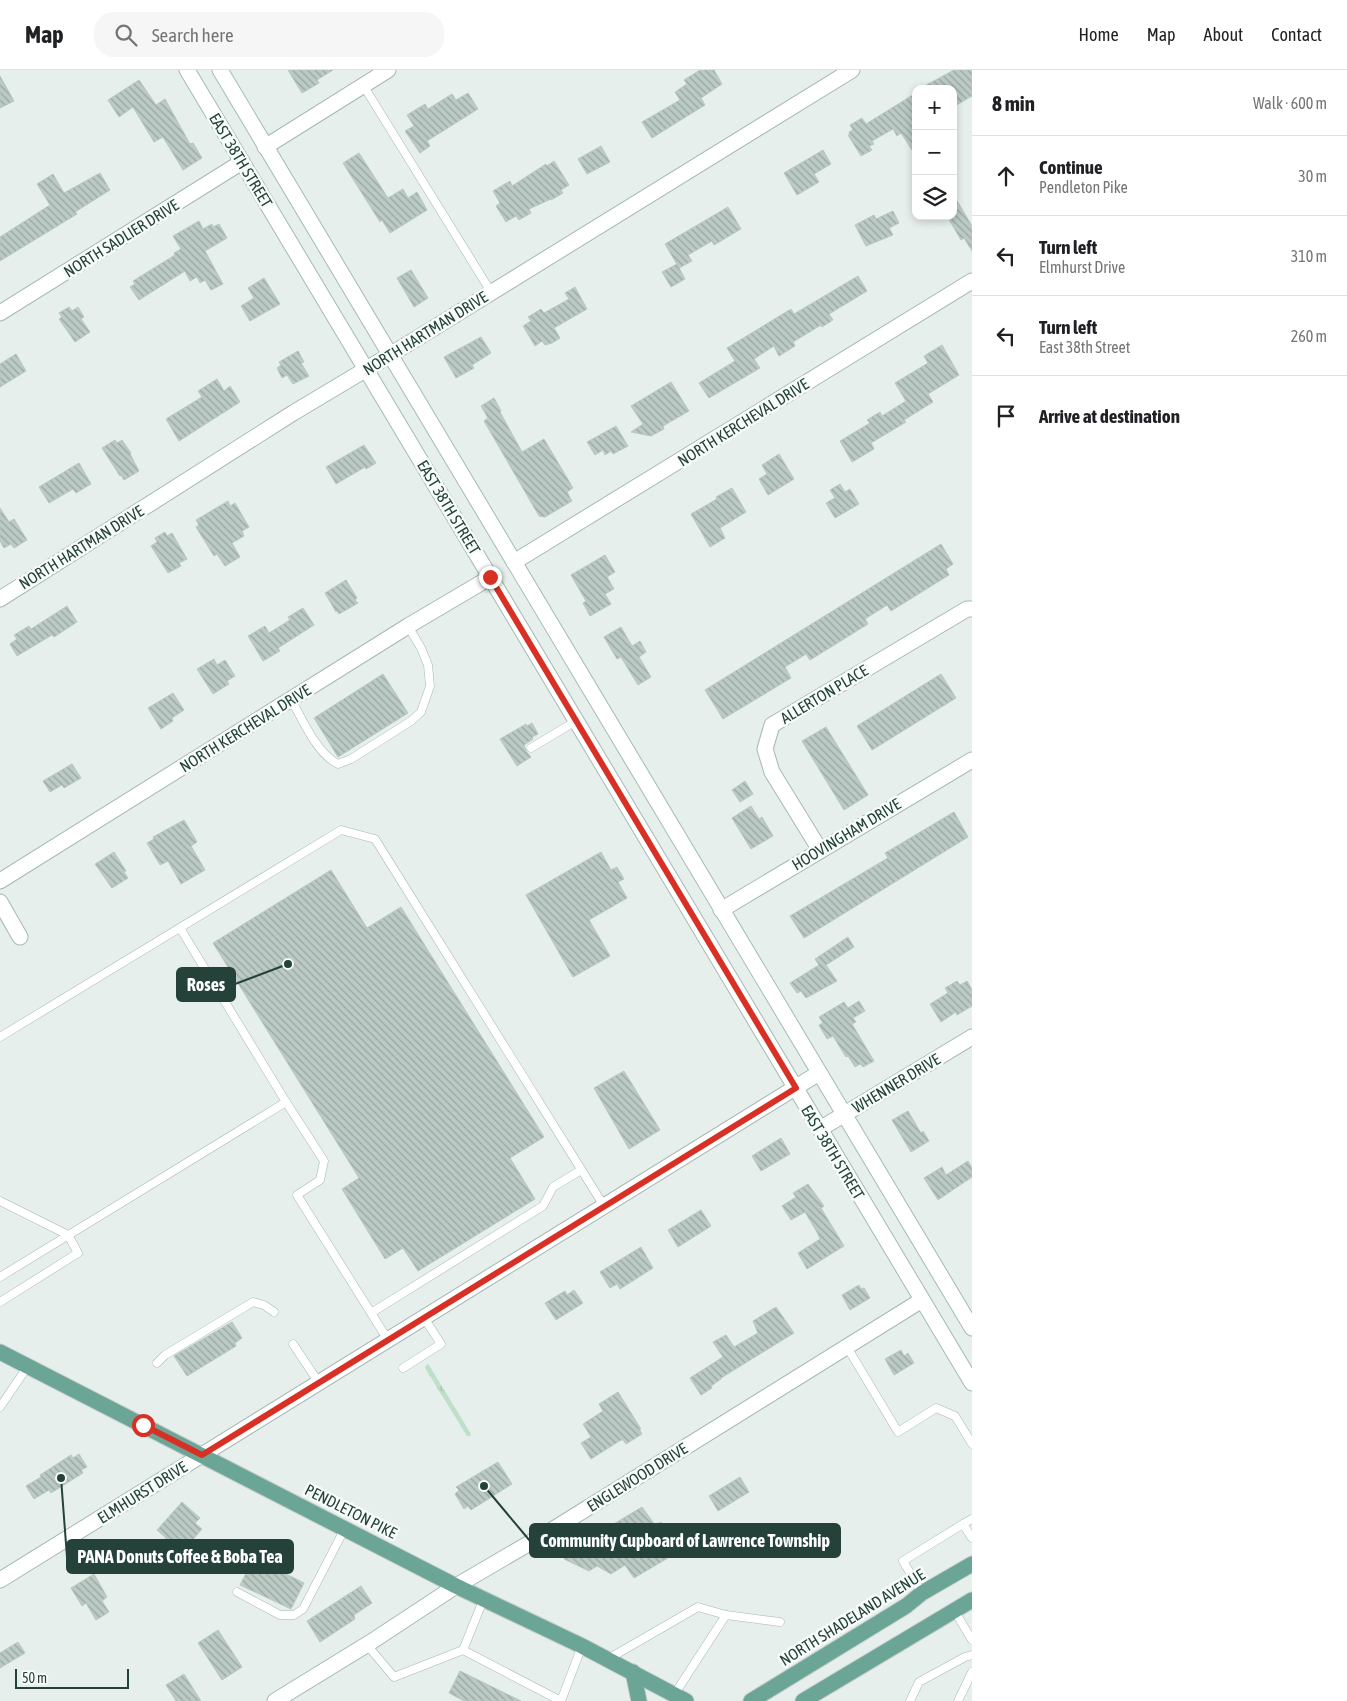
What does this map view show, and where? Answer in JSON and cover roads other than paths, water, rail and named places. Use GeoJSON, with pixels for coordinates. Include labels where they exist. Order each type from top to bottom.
{"type":"FeatureCollection","features":[{"type":"Feature","properties":{"kind":"main road","name":"PENDLETON PIKE"},"geometry":{"type":"LineString","coordinates":[[0,1352],[456,1586],[608,1659],[680,1698]]}},
{"type":"Feature","properties":{"kind":"main road","name":"NORTH SHADELAND AVENUE"},"geometry":{"type":"LineString","coordinates":[[751,1701],[906,1606],[922,1593],[972,1564]]}},
{"type":"Feature","properties":{"kind":"main road"},"geometry":{"type":"LineString","coordinates":[[802,1701],[972,1600]]}},
{"type":"Feature","properties":{"kind":"main road"},"geometry":{"type":"LineString","coordinates":[[632,1672],[640,1701]]}},
{"type":"Feature","properties":{"kind":"main road"},"geometry":{"type":"LineString","coordinates":[[828,1701],[837,1680]]}},
{"type":"Feature","properties":{"kind":"street","name":"EAST 38TH STREET"},"geometry":{"type":"LineString","coordinates":[[187,70],[972,1383]]}},
{"type":"Feature","properties":{"kind":"street","name":"EAST 38TH STREET"},"geometry":{"type":"LineString","coordinates":[[220,70],[972,1328]]}},
{"type":"Feature","properties":{"kind":"street"},"geometry":{"type":"LineString","coordinates":[[265,147],[388,70]]}},
{"type":"Feature","properties":{"kind":"street","name":"NORTH HARTMAN DRIVE"},"geometry":{"type":"LineString","coordinates":[[0,598],[293,413],[366,370],[852,70]]}},
{"type":"Feature","properties":{"kind":"street","name":"NORTH SADLIER DRIVE"},"geometry":{"type":"LineString","coordinates":[[0,313],[242,162]]}},
{"type":"Feature","properties":{"kind":"street","name":"NORTH KERCHEVAL DRIVE"},"geometry":{"type":"LineString","coordinates":[[514,562],[972,281]]}},
{"type":"Feature","properties":{"kind":"street","name":"NORTH KERCHEVAL DRIVE"},"geometry":{"type":"LineString","coordinates":[[0,882],[408,626],[490,577]]}},
{"type":"Feature","properties":{"kind":"street","name":"ALLERTON PLACE"},"geometry":{"type":"LineString","coordinates":[[820,850],[772,772],[765,749],[772,725],[967,609],[972,609]]}},
{"type":"Feature","properties":{"kind":"street","name":"HOOVINGHAM DRIVE"},"geometry":{"type":"LineString","coordinates":[[721,910],[972,760]]}},
{"type":"Feature","properties":{"kind":"street"},"geometry":{"type":"LineString","coordinates":[[0,902],[20,936]]}},
{"type":"Feature","properties":{"kind":"street","name":"WHENNER DRIVE"},"geometry":{"type":"LineString","coordinates":[[820,1129],[972,1037]]}},
{"type":"Feature","properties":{"kind":"street","name":"ELMHURST DRIVE"},"geometry":{"type":"LineString","coordinates":[[0,1580],[819,1073]]}},
{"type":"Feature","properties":{"kind":"street","name":"ENGLEWOOD DRIVE"},"geometry":{"type":"LineString","coordinates":[[275,1701],[367,1645],[456,1586],[552,1530],[922,1300]]}},
{"type":"Feature","properties":{"kind":"lane"},"geometry":{"type":"LineString","coordinates":[[363,85],[491,292]]}},
{"type":"Feature","properties":{"kind":"lane"},"geometry":{"type":"LineString","coordinates":[[291,700],[323,752],[329,760],[338,764],[351,759],[411,722],[421,712],[430,686],[428,664],[408,626]]}},
{"type":"Feature","properties":{"kind":"lane"},"geometry":{"type":"LineString","coordinates":[[531,748],[576,721]]}},
{"type":"Feature","properties":{"kind":"lane"},"geometry":{"type":"LineString","coordinates":[[0,1037],[341,830],[375,839],[604,1206]]}},
{"type":"Feature","properties":{"kind":"lane"},"geometry":{"type":"LineString","coordinates":[[180,928],[324,1161],[320,1180],[297,1195],[388,1340]]}},
{"type":"Feature","properties":{"kind":"lane"},"geometry":{"type":"LineString","coordinates":[[0,1277],[286,1102]]}},
{"type":"Feature","properties":{"kind":"lane"},"geometry":{"type":"LineString","coordinates":[[371,1313],[543,1206],[553,1187],[581,1170]]}},
{"type":"Feature","properties":{"kind":"lane"},"geometry":{"type":"LineString","coordinates":[[0,1201],[68,1235],[78,1252],[0,1302]]}},
{"type":"Feature","properties":{"kind":"lane"},"geometry":{"type":"LineString","coordinates":[[157,1363],[165,1356],[253,1302],[264,1305],[274,1312]]}},
{"type":"Feature","properties":{"kind":"lane"},"geometry":{"type":"LineString","coordinates":[[403,1368],[441,1344],[424,1318]]}},
{"type":"Feature","properties":{"kind":"lane"},"geometry":{"type":"LineString","coordinates":[[293,1344],[319,1383]]}},
{"type":"Feature","properties":{"kind":"lane"},"geometry":{"type":"LineString","coordinates":[[846,1347],[898,1432],[936,1408],[955,1416],[972,1444]]}},
{"type":"Feature","properties":{"kind":"lane"},"geometry":{"type":"LineString","coordinates":[[1,1404],[28,1366]]}},
{"type":"Feature","properties":{"kind":"lane"},"geometry":{"type":"LineString","coordinates":[[922,1593],[903,1561],[972,1519]]}},
{"type":"Feature","properties":{"kind":"lane"},"geometry":{"type":"LineString","coordinates":[[964,1524],[972,1538]]}},
{"type":"Feature","properties":{"kind":"lane"},"geometry":{"type":"LineString","coordinates":[[237,1592],[280,1615],[294,1615],[303,1609],[345,1528]]}},
{"type":"Feature","properties":{"kind":"lane"},"geometry":{"type":"LineString","coordinates":[[367,1645],[394,1677],[463,1650],[484,1598]]}},
{"type":"Feature","properties":{"kind":"lane"},"geometry":{"type":"LineString","coordinates":[[608,1659],[698,1607],[726,1615],[780,1622]]}},
{"type":"Feature","properties":{"kind":"lane"},"geometry":{"type":"LineString","coordinates":[[954,1610],[972,1640]]}},
{"type":"Feature","properties":{"kind":"lane"},"geometry":{"type":"LineString","coordinates":[[680,1698],[726,1615]]}},
{"type":"Feature","properties":{"kind":"lane"},"geometry":{"type":"LineString","coordinates":[[463,1650],[561,1701],[582,1646]]}},
{"type":"Feature","properties":{"kind":"lane"},"geometry":{"type":"LineString","coordinates":[[910,1701],[919,1682],[965,1656],[972,1656]]}},
{"type":"Feature","properties":{"kind":"lane"},"geometry":{"type":"LineString","coordinates":[[958,1701],[972,1672]]}},
{"type":"Feature","properties":{"kind":"place","name":"Roses"},"geometry":{"type":"Point","coordinates":[288,964]}},
{"type":"Feature","properties":{"kind":"place","name":"PANA Donuts Coffee & Boba Tea"},"geometry":{"type":"Point","coordinates":[61,1478]}},
{"type":"Feature","properties":{"kind":"place","name":"Community Cupboard of Lawrence Township"},"geometry":{"type":"Point","coordinates":[484,1486]}}]}
